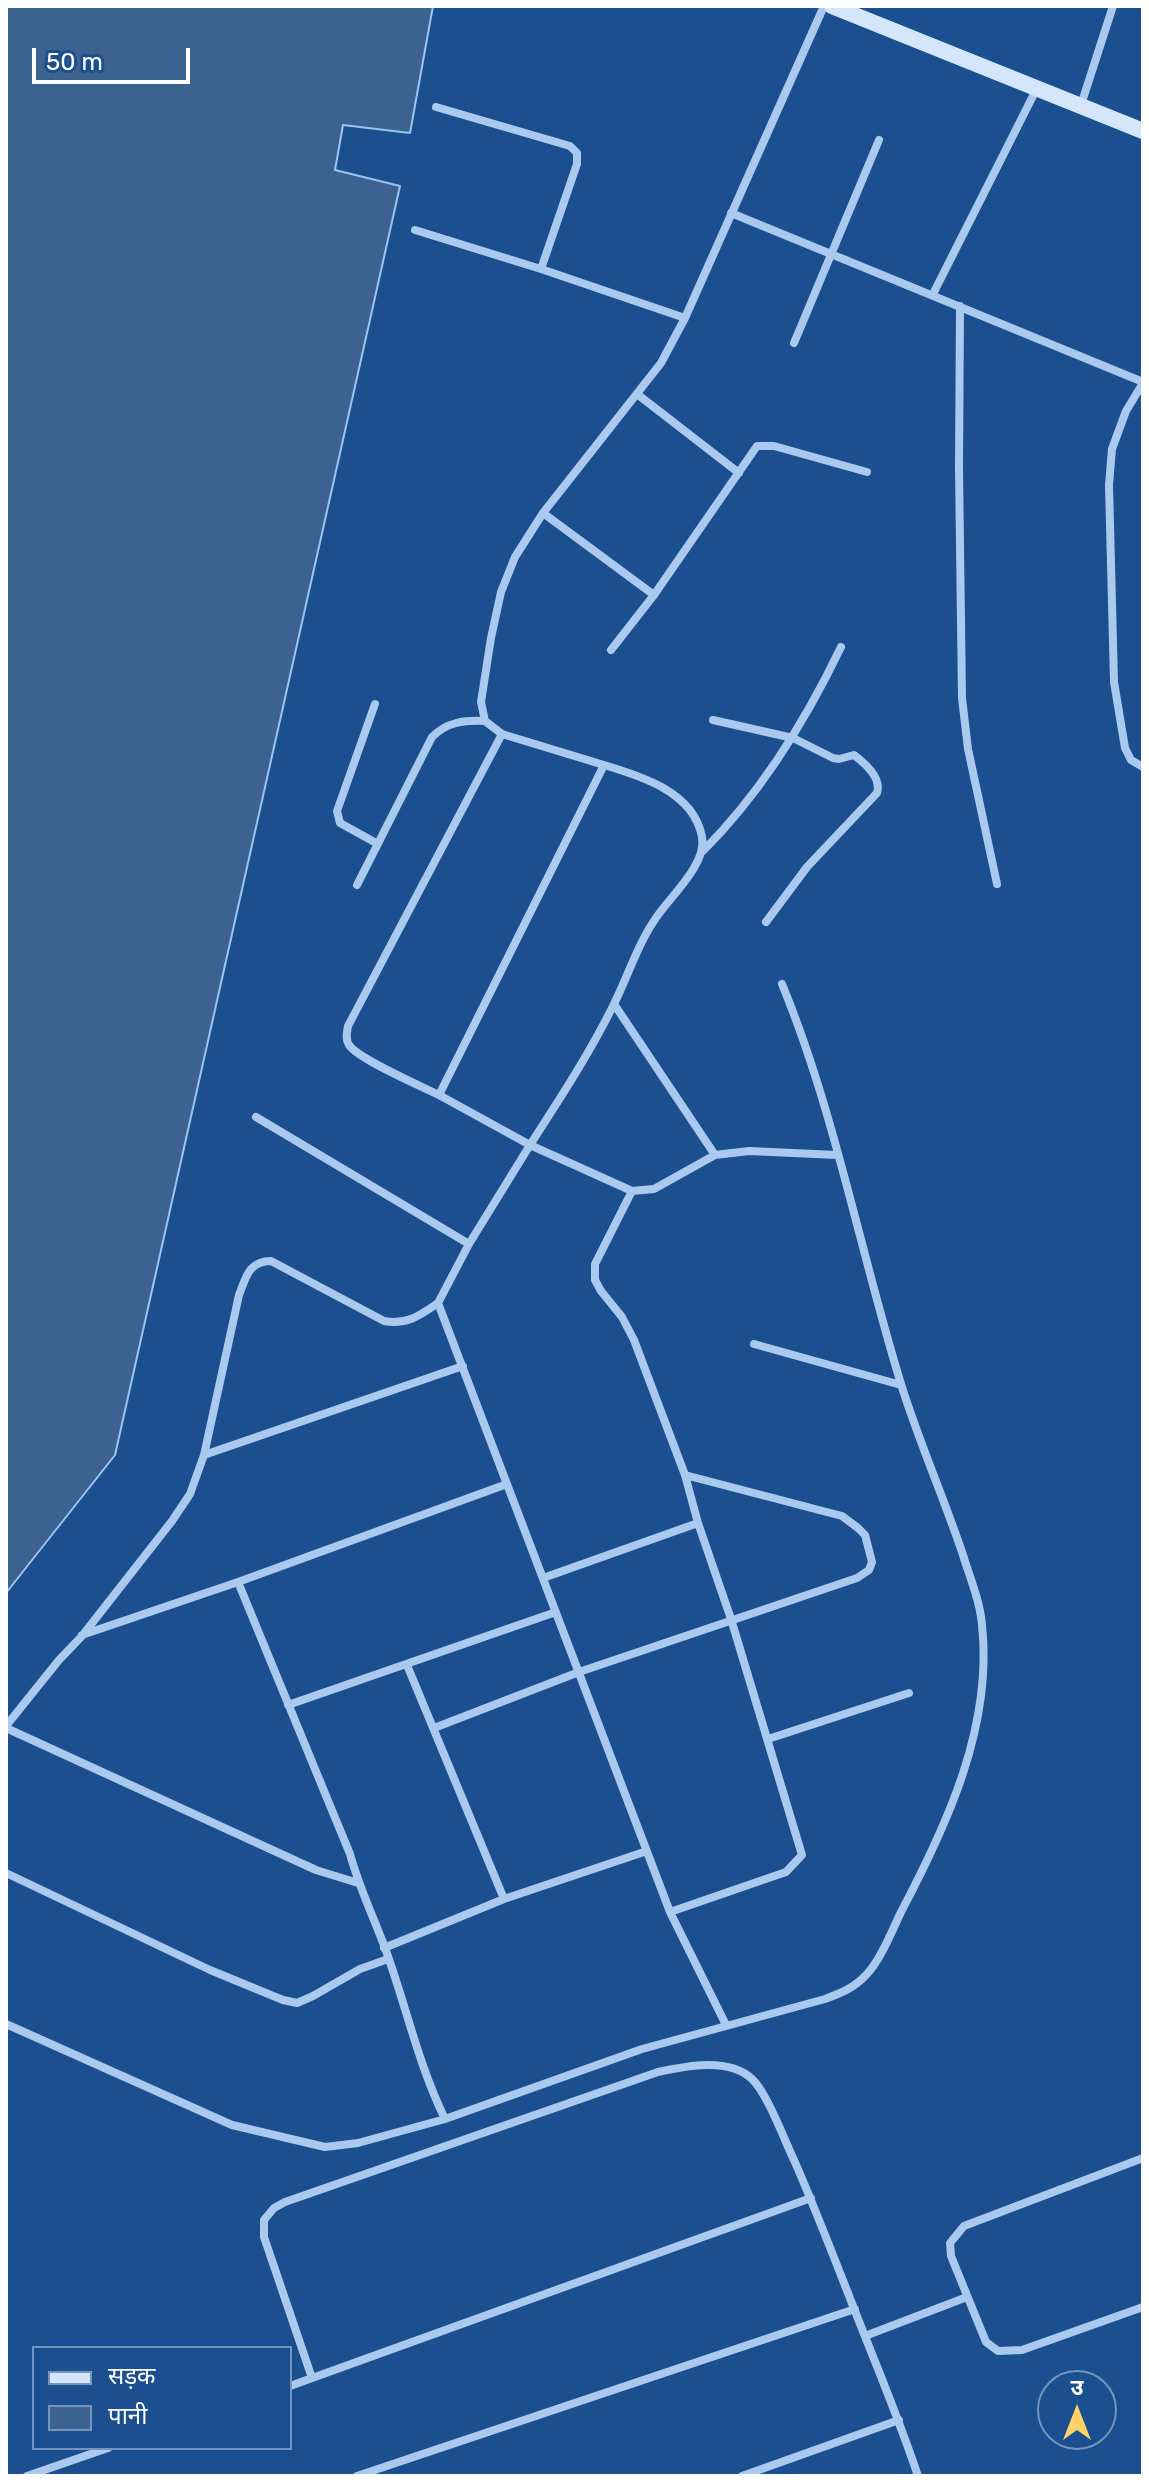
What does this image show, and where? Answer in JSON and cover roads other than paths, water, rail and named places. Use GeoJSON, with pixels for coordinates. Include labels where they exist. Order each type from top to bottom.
{"type":"FeatureCollection","features":[{"type":"Feature","properties":{"kind":"street"},"geometry":{"type":"LineString","coordinates":[[1081,105],[1113,6]]}},
{"type":"Feature","properties":{"kind":"street"},"geometry":{"type":"LineString","coordinates":[[485,721],[481,702],[501,592],[515,557],[543,513],[661,363],[685,318],[731,213],[834,7],[1143,131]]}},
{"type":"Feature","properties":{"kind":"street"},"geometry":{"type":"LineString","coordinates":[[933,294],[1037,88]]}},
{"type":"Feature","properties":{"kind":"street"},"geometry":{"type":"LineString","coordinates":[[436,107],[570,146],[577,153],[577,164],[541,269]]}},
{"type":"Feature","properties":{"kind":"street"},"geometry":{"type":"LineString","coordinates":[[794,343],[879,140]]}},
{"type":"Feature","properties":{"kind":"street"},"geometry":{"type":"LineString","coordinates":[[731,213],[1143,382],[1126,411],[1112,449],[1109,485],[1114,682],[1125,748],[1131,760],[1143,767]]}},
{"type":"Feature","properties":{"kind":"street"},"geometry":{"type":"LineString","coordinates":[[415,230],[685,318]]}},
{"type":"Feature","properties":{"kind":"street"},"geometry":{"type":"LineString","coordinates":[[960,306],[962,698],[968,749],[997,884]]}},
{"type":"Feature","properties":{"kind":"street"},"geometry":{"type":"LineString","coordinates":[[637,394],[739,473]]}},
{"type":"Feature","properties":{"kind":"street"},"geometry":{"type":"LineString","coordinates":[[611,650],[654,595],[757,446],[765,445],[867,472]]}},
{"type":"Feature","properties":{"kind":"street"},"geometry":{"type":"LineString","coordinates":[[543,513],[654,595]]}},
{"type":"Feature","properties":{"kind":"street"},"geometry":{"type":"LineString","coordinates":[[358,1883],[316,1870],[6,1727],[82,1636],[190,1494],[204,1455],[239,1295],[254,1264],[271,1261],[384,1321],[400,1324],[417,1319],[438,1303],[469,1244],[574,1077],[614,1004],[634,954],[656,918],[698,863],[703,851],[750,800],[793,738],[819,694],[841,647]]}},
{"type":"Feature","properties":{"kind":"street"},"geometry":{"type":"LineString","coordinates":[[375,704],[337,817],[340,823],[378,844]]}},
{"type":"Feature","properties":{"kind":"street"},"geometry":{"type":"LineString","coordinates":[[713,720],[793,738],[833,758],[857,757],[878,780],[880,787],[807,867],[766,922]]}},
{"type":"Feature","properties":{"kind":"street"},"geometry":{"type":"LineString","coordinates":[[357,885],[432,737],[442,727],[472,721],[485,721],[502,734],[644,777],[674,795],[694,815],[702,835],[703,851]]}},
{"type":"Feature","properties":{"kind":"street"},"geometry":{"type":"LineString","coordinates":[[502,734],[348,1026],[346,1038],[350,1047],[530,1145],[632,1191],[654,1189],[715,1155],[749,1151],[837,1155]]}},
{"type":"Feature","properties":{"kind":"street"},"geometry":{"type":"LineString","coordinates":[[439,1095],[604,765]]}},
{"type":"Feature","properties":{"kind":"street"},"geometry":{"type":"LineString","coordinates":[[6,2024],[232,2125],[325,2147],[344,2146],[445,2119],[642,2049],[825,1999],[851,1989],[869,1973],[930,1857],[964,1771],[982,1697],[982,1625],[977,1598],[956,1534],[901,1385],[827,1111],[803,1035],[782,984]]}},
{"type":"Feature","properties":{"kind":"street"},"geometry":{"type":"LineString","coordinates":[[614,1004],[715,1155]]}},
{"type":"Feature","properties":{"kind":"street"},"geometry":{"type":"LineString","coordinates":[[256,1117],[469,1244]]}},
{"type":"Feature","properties":{"kind":"street"},"geometry":{"type":"LineString","coordinates":[[632,1191],[595,1264],[595,1280],[622,1317],[634,1340],[685,1475],[802,1855],[786,1872],[670,1912]]}},
{"type":"Feature","properties":{"kind":"street"},"geometry":{"type":"LineString","coordinates":[[438,1303],[670,1912],[726,2025]]}},
{"type":"Feature","properties":{"kind":"street"},"geometry":{"type":"LineString","coordinates":[[754,1344],[901,1385]]}},
{"type":"Feature","properties":{"kind":"street"},"geometry":{"type":"LineString","coordinates":[[204,1455],[463,1366]]}},
{"type":"Feature","properties":{"kind":"street"},"geometry":{"type":"LineString","coordinates":[[434,1728],[579,1672],[864,1574],[872,1562],[865,1535],[842,1516],[685,1475]]}},
{"type":"Feature","properties":{"kind":"street"},"geometry":{"type":"LineString","coordinates":[[82,1636],[507,1484]]}},
{"type":"Feature","properties":{"kind":"street"},"geometry":{"type":"LineString","coordinates":[[543,1578],[698,1523]]}},
{"type":"Feature","properties":{"kind":"street"},"geometry":{"type":"LineString","coordinates":[[238,1582],[350,1854],[429,2086],[445,2119]]}},
{"type":"Feature","properties":{"kind":"street"},"geometry":{"type":"LineString","coordinates":[[288,1705],[556,1612]]}},
{"type":"Feature","properties":{"kind":"street"},"geometry":{"type":"LineString","coordinates":[[407,1665],[504,1899]]}},
{"type":"Feature","properties":{"kind":"street"},"geometry":{"type":"LineString","coordinates":[[768,1739],[909,1693]]}},
{"type":"Feature","properties":{"kind":"street"},"geometry":{"type":"LineString","coordinates":[[384,1948],[504,1899],[647,1851]]}},
{"type":"Feature","properties":{"kind":"street"},"geometry":{"type":"LineString","coordinates":[[6,1873],[210,1970],[283,2000],[297,2003],[360,1969],[388,1959]]}},
{"type":"Feature","properties":{"kind":"street"},"geometry":{"type":"LineString","coordinates":[[312,2378],[264,2237],[264,2220],[274,2208],[658,2072],[684,2066],[733,2068],[752,2078],[763,2094],[811,2198],[918,2476]]}},
{"type":"Feature","properties":{"kind":"street"},"geometry":{"type":"LineString","coordinates":[[1143,2158],[964,2226],[950,2243],[951,2256],[986,2342],[998,2351],[1011,2352],[1143,2307]]}},
{"type":"Feature","properties":{"kind":"street"},"geometry":{"type":"LineString","coordinates":[[292,2385],[811,2198]]}},
{"type":"Feature","properties":{"kind":"street"},"geometry":{"type":"LineString","coordinates":[[865,2336],[967,2297]]}},
{"type":"Feature","properties":{"kind":"street"},"geometry":{"type":"LineString","coordinates":[[357,2476],[855,2309]]}},
{"type":"Feature","properties":{"kind":"street"},"geometry":{"type":"LineString","coordinates":[[742,2476],[899,2420]]}},
{"type":"Feature","properties":{"kind":"street"},"geometry":{"type":"LineString","coordinates":[[27,2476],[102,2450]]}},
{"type":"Feature","properties":{"kind":"water"},"geometry":{"type":"Polygon","coordinates":[[[6,6],[433,6],[410,133],[343,125],[335,170],[400,186],[115,1455],[6,1593],[6,6]]]}}]}
